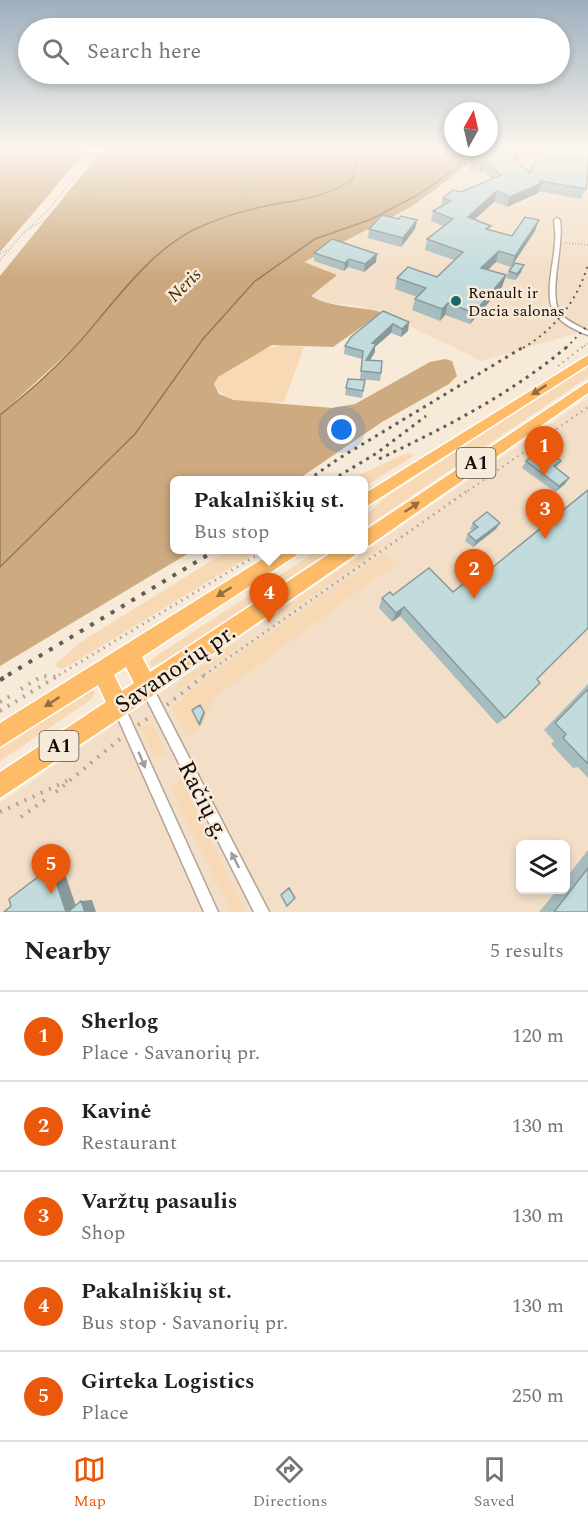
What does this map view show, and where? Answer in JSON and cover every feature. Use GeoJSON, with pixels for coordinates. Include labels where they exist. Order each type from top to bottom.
{"type":"FeatureCollection","features":[{"type":"Feature","properties":{"kind":"highway","name":"A1"},"geometry":{"type":"LineString","coordinates":[[368,499],[588,359]]}},
{"type":"Feature","properties":{"kind":"highway","name":"A1"},"geometry":{"type":"LineString","coordinates":[[368,537],[588,387]]}},
{"type":"Feature","properties":{"kind":"highway","name":"Savanorių pr."},"geometry":{"type":"LineString","coordinates":[[0,736],[283,554]]}},
{"type":"Feature","properties":{"kind":"highway","name":"Savanorių pr."},"geometry":{"type":"LineString","coordinates":[[0,786],[342,554]]}},
{"type":"Feature","properties":{"kind":"highway"},"geometry":{"type":"LineString","coordinates":[[129,653],[147,687]]}},
{"type":"Feature","properties":{"kind":"highway"},"geometry":{"type":"LineString","coordinates":[[101,670],[119,707]]}},
{"type":"Feature","properties":{"kind":"street"},"geometry":{"type":"LineString","coordinates":[[557,220],[560,243],[552,278],[555,308],[561,317],[588,333]]}},
{"type":"Feature","properties":{"kind":"street","name":"Račių g."},"geometry":{"type":"LineString","coordinates":[[147,687],[262,912]]}},
{"type":"Feature","properties":{"kind":"street","name":"Račių g."},"geometry":{"type":"LineString","coordinates":[[119,707],[211,912]]}},
{"type":"Feature","properties":{"kind":"path"},"geometry":{"type":"LineString","coordinates":[[0,260],[62,193]]}},
{"type":"Feature","properties":{"kind":"path"},"geometry":{"type":"LineString","coordinates":[[25,231],[91,193]]}},
{"type":"Feature","properties":{"kind":"path"},"geometry":{"type":"LineString","coordinates":[[239,211],[242,193]]}},
{"type":"Feature","properties":{"kind":"path"},"geometry":{"type":"LineString","coordinates":[[560,243],[588,245]]}},
{"type":"Feature","properties":{"kind":"path"},"geometry":{"type":"LineString","coordinates":[[0,254],[10,248]]}},
{"type":"Feature","properties":{"kind":"path"},"geometry":{"type":"LineString","coordinates":[[0,325],[0,349]]}},
{"type":"Feature","properties":{"kind":"path"},"geometry":{"type":"LineString","coordinates":[[56,792],[78,776],[129,731],[197,681],[588,407]]}},
{"type":"Feature","properties":{"kind":"path"},"geometry":{"type":"LineString","coordinates":[[0,711],[257,554]]}},
{"type":"Feature","properties":{"kind":"path"},"geometry":{"type":"LineString","coordinates":[[21,689],[42,676],[57,676]]}},
{"type":"Feature","properties":{"kind":"path"},"geometry":{"type":"LineString","coordinates":[[0,702],[12,695]]}},
{"type":"Feature","properties":{"kind":"path"},"geometry":{"type":"LineString","coordinates":[[0,812],[78,776]]}},
{"type":"Feature","properties":{"kind":"path"},"geometry":{"type":"LineString","coordinates":[[21,817],[46,800]]}},
{"type":"Feature","properties":{"kind":"shaded area"},"geometry":{"type":"Polygon","coordinates":[[[0,193],[51,193],[0,252],[0,193]]]}},
{"type":"Feature","properties":{"kind":"shaded area"},"geometry":{"type":"Polygon","coordinates":[[[68,193],[333,193],[302,201],[268,206],[166,248],[130,283],[70,351],[0,415],[0,276],[68,193]]]}},
{"type":"Feature","properties":{"kind":"shaded area"},"geometry":{"type":"Polygon","coordinates":[[[394,193],[431,193],[411,207],[304,262],[337,275],[311,296],[327,303],[372,310],[381,312],[380,314],[333,347],[272,345],[218,377],[214,384],[219,394],[234,400],[333,408],[355,404],[430,362],[445,359],[452,361],[457,376],[449,384],[382,422],[303,476],[170,476],[170,554],[187,554],[0,666],[0,567],[135,434],[203,339],[254,282],[315,239],[329,234],[394,193]]]}},
{"type":"Feature","properties":{"kind":"shaded area"},"geometry":{"type":"Polygon","coordinates":[[[431,193],[588,193],[588,330],[481,361],[381,312],[360,306],[320,302],[311,296],[336,275],[303,263],[411,207],[431,193]]]}},
{"type":"Feature","properties":{"kind":"shaded area"},"geometry":{"type":"Polygon","coordinates":[[[284,344],[304,347],[284,402],[255,403],[236,400],[227,397],[214,384],[218,377],[260,351],[284,344]]]}},
{"type":"Feature","properties":{"kind":"shaded area"},"geometry":{"type":"Polygon","coordinates":[[[588,365],[588,377],[368,525],[368,513],[385,498],[588,365]]]}},
{"type":"Feature","properties":{"kind":"shaded area"},"geometry":{"type":"Polygon","coordinates":[[[588,398],[588,912],[0,912],[0,803],[362,554],[368,554],[368,550],[588,398]]]}},
{"type":"Feature","properties":{"kind":"shaded area"},"geometry":{"type":"Polygon","coordinates":[[[407,453],[415,455],[368,484],[368,476],[357,476],[407,453]]]}},
{"type":"Feature","properties":{"kind":"shaded area"},"geometry":{"type":"Polygon","coordinates":[[[376,545],[380,549],[278,619],[274,614],[363,554],[368,554],[368,550],[376,545]]]}},
{"type":"Feature","properties":{"kind":"shaded area"},"geometry":{"type":"Polygon","coordinates":[[[384,553],[395,564],[215,697],[201,727],[187,737],[171,707],[183,699],[189,690],[384,553]]]}},
{"type":"Feature","properties":{"kind":"shaded area"},"geometry":{"type":"Polygon","coordinates":[[[223,554],[253,554],[70,665],[62,669],[57,667],[56,664],[79,643],[223,554]]]}},
{"type":"Feature","properties":{"kind":"shaded area"},"geometry":{"type":"Polygon","coordinates":[[[313,554],[326,554],[168,659],[151,667],[150,662],[313,554]]]}},
{"type":"Feature","properties":{"kind":"shaded area"},"geometry":{"type":"Polygon","coordinates":[[[235,643],[237,648],[173,694],[178,683],[235,643]]]}},
{"type":"Feature","properties":{"kind":"shaded area"},"geometry":{"type":"Polygon","coordinates":[[[92,689],[95,692],[92,699],[0,761],[0,748],[92,689]]]}},
{"type":"Feature","properties":{"kind":"shaded area"},"geometry":{"type":"Polygon","coordinates":[[[152,722],[166,752],[155,759],[141,729],[152,722]]]}},
{"type":"Feature","properties":{"kind":"shaded area"},"geometry":{"type":"Polygon","coordinates":[[[181,780],[246,912],[231,912],[171,788],[181,780]]]}},
{"type":"Feature","properties":{"kind":"water","name":"Neris"},"geometry":{"type":"Polygon","coordinates":[[[327,193],[422,193],[372,219],[315,239],[254,282],[203,339],[135,434],[0,567],[0,415],[63,360],[142,269],[175,241],[211,222],[257,208],[311,198],[327,193]]]}},
{"type":"Feature","properties":{"kind":"building"},"geometry":{"type":"Polygon","coordinates":[[[450,193],[495,193],[468,217],[491,226],[486,229],[512,236],[525,217],[539,220],[515,256],[499,251],[481,268],[506,275],[474,313],[448,303],[442,309],[415,299],[426,288],[397,278],[408,267],[437,277],[463,252],[427,239],[453,219],[433,211],[451,201],[443,198],[450,193]]]}},
{"type":"Feature","properties":{"kind":"building"},"geometry":{"type":"Polygon","coordinates":[[[500,193],[520,193],[510,197],[500,193]]]}},
{"type":"Feature","properties":{"kind":"building"},"geometry":{"type":"Polygon","coordinates":[[[382,215],[417,220],[403,238],[369,229],[382,215]]]}},
{"type":"Feature","properties":{"kind":"building"},"geometry":{"type":"Polygon","coordinates":[[[332,239],[377,254],[365,264],[349,259],[345,263],[314,253],[332,239]]]}},
{"type":"Feature","properties":{"kind":"building"},"geometry":{"type":"Polygon","coordinates":[[[515,263],[524,265],[517,274],[509,271],[515,263]]]}},
{"type":"Feature","properties":{"kind":"building"},"geometry":{"type":"Polygon","coordinates":[[[383,311],[409,322],[402,329],[393,324],[372,343],[376,344],[366,360],[382,361],[381,373],[361,371],[363,351],[345,346],[351,337],[383,311]]]}},
{"type":"Feature","properties":{"kind":"building"},"geometry":{"type":"Polygon","coordinates":[[[348,379],[365,380],[363,391],[346,388],[348,379]]]}},
{"type":"Feature","properties":{"kind":"building"},"geometry":{"type":"Polygon","coordinates":[[[544,448],[561,461],[554,466],[569,478],[559,486],[526,461],[544,448]]]}},
{"type":"Feature","properties":{"kind":"building"},"geometry":{"type":"Polygon","coordinates":[[[588,490],[588,628],[537,679],[540,683],[505,718],[404,607],[396,613],[382,598],[390,592],[393,595],[429,568],[453,592],[479,571],[483,575],[588,490]]]}},
{"type":"Feature","properties":{"kind":"building"},"geometry":{"type":"Polygon","coordinates":[[[487,512],[500,523],[476,541],[468,534],[478,527],[473,523],[487,512]]]}},
{"type":"Feature","properties":{"kind":"building"},"geometry":{"type":"Polygon","coordinates":[[[588,689],[587,763],[563,738],[566,734],[555,723],[588,689]]]}},
{"type":"Feature","properties":{"kind":"building"},"geometry":{"type":"Polygon","coordinates":[[[200,705],[204,712],[199,724],[192,710],[200,705]]]}},
{"type":"Feature","properties":{"kind":"building"},"geometry":{"type":"Polygon","coordinates":[[[51,867],[66,912],[4,912],[11,906],[9,899],[51,867]]]}},
{"type":"Feature","properties":{"kind":"building"},"geometry":{"type":"Polygon","coordinates":[[[588,868],[588,912],[554,912],[588,868]]]}},
{"type":"Feature","properties":{"kind":"building"},"geometry":{"type":"Polygon","coordinates":[[[289,888],[295,898],[287,906],[281,895],[289,888]]]}},
{"type":"Feature","properties":{"kind":"building"},"geometry":{"type":"Polygon","coordinates":[[[81,901],[85,912],[68,912],[81,901]]]}},
{"type":"Feature","properties":{"kind":"railway"},"geometry":{"type":"LineString","coordinates":[[523,348],[545,332],[564,312],[578,290],[588,264]]}},
{"type":"Feature","properties":{"kind":"railway"},"geometry":{"type":"LineString","coordinates":[[568,346],[588,325]]}},
{"type":"Feature","properties":{"kind":"railway"},"geometry":{"type":"LineString","coordinates":[[314,476],[525,346]]}},
{"type":"Feature","properties":{"kind":"railway"},"geometry":{"type":"LineString","coordinates":[[379,459],[429,435],[501,394],[568,346]]}},
{"type":"Feature","properties":{"kind":"railway"},"geometry":{"type":"LineString","coordinates":[[339,476],[377,453],[426,416]]}},
{"type":"Feature","properties":{"kind":"railway"},"geometry":{"type":"LineString","coordinates":[[8,675],[209,554]]}},
{"type":"Feature","properties":{"kind":"railway"},"geometry":{"type":"LineString","coordinates":[[0,680],[10,674]]}},
{"type":"Feature","properties":{"kind":"place","name":"Renault ir Dacia salonas"},"geometry":{"type":"Point","coordinates":[456,301]}},
{"type":"Feature","properties":{"kind":"place","name":"Sherlog"},"geometry":{"type":"Point","coordinates":[544,476]}},
{"type":"Feature","properties":{"kind":"place","name":"Varžtų pasaulis"},"geometry":{"type":"Point","coordinates":[545,539]}},
{"type":"Feature","properties":{"kind":"place","name":"Kavinė"},"geometry":{"type":"Point","coordinates":[474,599]}},
{"type":"Feature","properties":{"kind":"place","name":"Pakalniškių st."},"geometry":{"type":"Point","coordinates":[269,623]}},
{"type":"Feature","properties":{"kind":"place","name":"Girteka Logistics"},"geometry":{"type":"Point","coordinates":[51,894]}}]}
